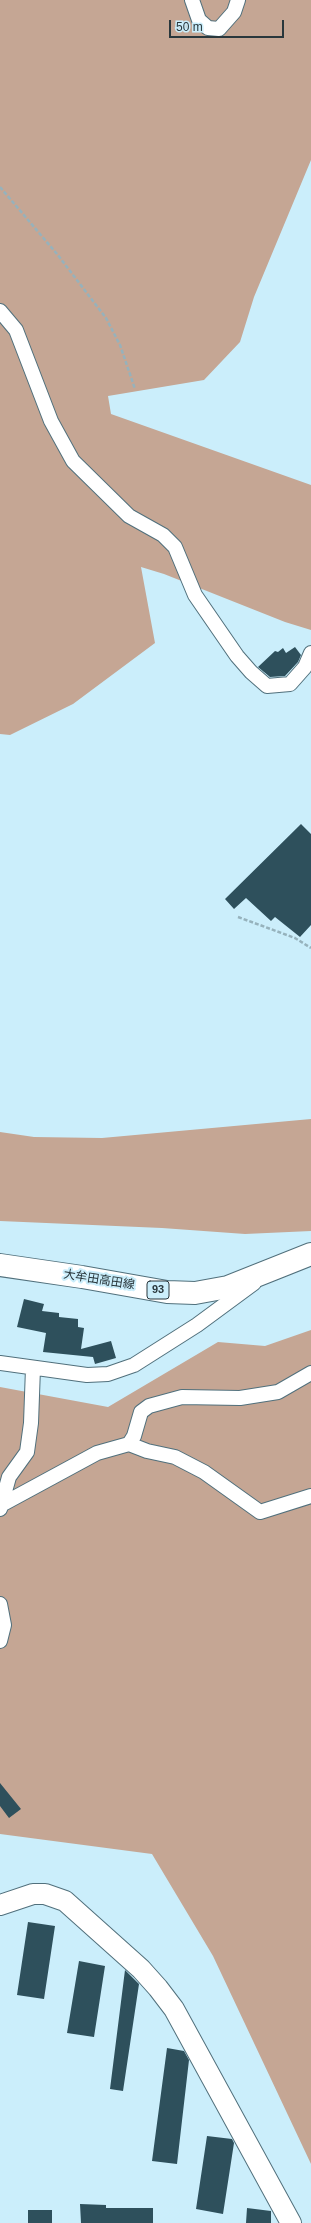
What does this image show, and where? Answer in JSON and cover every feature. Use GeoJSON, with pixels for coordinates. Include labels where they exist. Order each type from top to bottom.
{"type":"FeatureCollection","features":[{"type":"Feature","properties":{"kind":"main road","name":"大牟田高田線"},"geometry":{"type":"LineString","coordinates":[[0,1265],[82,1277],[167,1292],[195,1293],[228,1287],[311,1254]]}},
{"type":"Feature","properties":{"kind":"street"},"geometry":{"type":"LineString","coordinates":[[192,0],[199,20],[208,28],[219,29],[234,12],[238,0]]}},
{"type":"Feature","properties":{"kind":"street"},"geometry":{"type":"LineString","coordinates":[[0,310],[16,330],[51,421],[73,461],[129,516],[163,535],[175,547],[196,595],[237,656],[251,672],[267,686],[290,684],[304,667],[311,653]]}},
{"type":"Feature","properties":{"kind":"street"},"geometry":{"type":"LineString","coordinates":[[0,1363],[87,1375],[108,1374],[134,1365],[202,1322],[266,1273]]}},
{"type":"Feature","properties":{"kind":"street"},"geometry":{"type":"LineString","coordinates":[[0,1507],[10,1477],[27,1452],[31,1423],[33,1368]]}},
{"type":"Feature","properties":{"kind":"street"},"geometry":{"type":"LineString","coordinates":[[129,1444],[134,1436],[141,1412],[149,1406],[182,1397],[240,1398],[278,1392],[311,1374]]}},
{"type":"Feature","properties":{"kind":"street"},"geometry":{"type":"LineString","coordinates":[[0,1507],[97,1454],[129,1444],[147,1451],[175,1457],[204,1472],[260,1512],[311,1496]]}},
{"type":"Feature","properties":{"kind":"street"},"geometry":{"type":"LineString","coordinates":[[0,1604],[4,1626],[0,1641]]}},
{"type":"Feature","properties":{"kind":"street"},"geometry":{"type":"LineString","coordinates":[[0,1905],[33,1894],[45,1894],[65,1901],[141,1969],[174,2009],[291,2223]]}},
{"type":"Feature","properties":{"kind":"path"},"geometry":{"type":"LineString","coordinates":[[0,187],[57,254],[106,318],[120,345],[135,389]]}},
{"type":"Feature","properties":{"kind":"path"},"geometry":{"type":"LineString","coordinates":[[238,916],[295,938],[311,948]]}},
{"type":"Feature","properties":{"kind":"shaded area"},"geometry":{"type":"Polygon","coordinates":[[[0,0],[311,0],[311,160],[254,297],[240,342],[204,380],[108,396],[111,414],[311,485],[311,630],[285,622],[164,574],[141,567],[155,643],[73,704],[10,735],[0,734],[0,0]]]}},
{"type":"Feature","properties":{"kind":"shaded area"},"geometry":{"type":"Polygon","coordinates":[[[311,1119],[311,1231],[245,1234],[162,1228],[0,1221],[0,1132],[34,1137],[102,1138],[311,1119]]]}},
{"type":"Feature","properties":{"kind":"shaded area"},"geometry":{"type":"Polygon","coordinates":[[[311,1330],[311,2164],[213,1956],[152,1854],[0,1834],[0,1387],[108,1407],[218,1342],[265,1346],[311,1330]]]}},
{"type":"Feature","properties":{"kind":"building"},"geometry":{"type":"Polygon","coordinates":[[[295,647],[301,655],[298,662],[285,676],[270,677],[258,667],[275,651],[278,652],[283,648],[286,653],[295,647]]]}},
{"type":"Feature","properties":{"kind":"building"},"geometry":{"type":"Polygon","coordinates":[[[301,824],[311,834],[311,925],[300,937],[275,917],[271,921],[246,898],[234,909],[225,899],[301,824]]]}},
{"type":"Feature","properties":{"kind":"building"},"geometry":{"type":"Polygon","coordinates":[[[24,1299],[44,1304],[42,1311],[59,1313],[59,1317],[78,1319],[78,1327],[84,1328],[81,1349],[111,1341],[116,1358],[95,1364],[93,1357],[43,1352],[46,1333],[17,1327],[24,1299]]]}},
{"type":"Feature","properties":{"kind":"building"},"geometry":{"type":"Polygon","coordinates":[[[0,1783],[21,1809],[9,1818],[0,1806],[0,1783]]]}},
{"type":"Feature","properties":{"kind":"building"},"geometry":{"type":"Polygon","coordinates":[[[28,1922],[55,1926],[44,1999],[17,1995],[28,1922]]]}},
{"type":"Feature","properties":{"kind":"building"},"geometry":{"type":"Polygon","coordinates":[[[79,1961],[105,1966],[94,2037],[67,2033],[79,1961]]]}},
{"type":"Feature","properties":{"kind":"building"},"geometry":{"type":"Polygon","coordinates":[[[125,1970],[139,1984],[123,2091],[110,2089],[125,1970]]]}},
{"type":"Feature","properties":{"kind":"building"},"geometry":{"type":"Polygon","coordinates":[[[167,2048],[184,2051],[189,2060],[177,2164],[152,2161],[167,2048]]]}},
{"type":"Feature","properties":{"kind":"building"},"geometry":{"type":"Polygon","coordinates":[[[207,2136],[232,2139],[234,2143],[223,2214],[196,2209],[207,2136]]]}},
{"type":"Feature","properties":{"kind":"building"},"geometry":{"type":"Polygon","coordinates":[[[80,2204],[106,2205],[106,2208],[153,2208],[153,2223],[81,2223],[80,2204]]]}},
{"type":"Feature","properties":{"kind":"building"},"geometry":{"type":"Polygon","coordinates":[[[247,2208],[271,2211],[271,2223],[246,2223],[247,2208]]]}},
{"type":"Feature","properties":{"kind":"building"},"geometry":{"type":"Polygon","coordinates":[[[28,2210],[52,2210],[52,2223],[28,2223],[28,2210]]]}}]}
